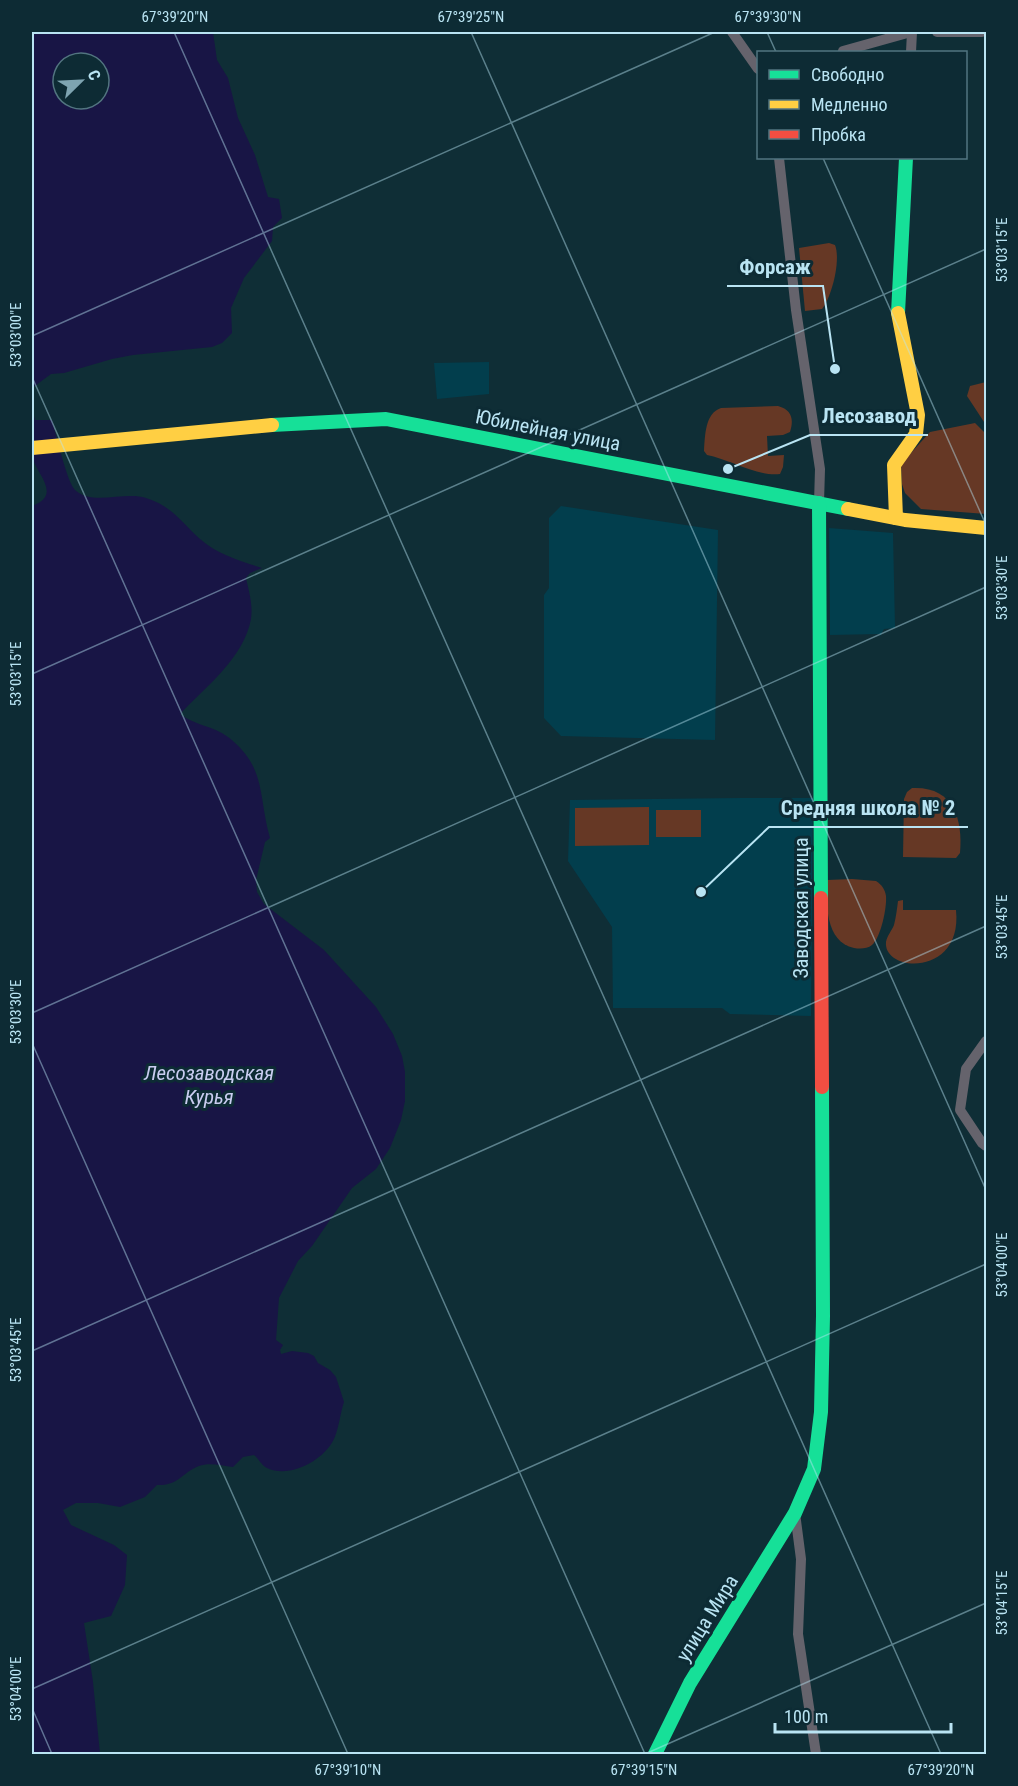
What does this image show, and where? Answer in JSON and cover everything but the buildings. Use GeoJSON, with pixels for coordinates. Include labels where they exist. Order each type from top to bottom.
{"type":"FeatureCollection","features":[{"type":"Feature","properties":{"kind":"street"},"geometry":{"type":"LineString","coordinates":[[732,32],[757,66]]}},
{"type":"Feature","properties":{"kind":"street"},"geometry":{"type":"LineString","coordinates":[[843,51],[912,32],[911,51]]}},
{"type":"Feature","properties":{"kind":"street"},"geometry":{"type":"LineString","coordinates":[[937,32],[982,32]]}},
{"type":"Feature","properties":{"kind":"street","name":"Заводская улица"},"geometry":{"type":"LineString","coordinates":[[779,159],[795,310],[820,469],[822,1368],[817,1453],[814,1468],[795,1513]]}},
{"type":"Feature","properties":{"kind":"street"},"geometry":{"type":"LineString","coordinates":[[896,518],[894,465],[916,434],[918,415],[898,312],[906,159]]}},
{"type":"Feature","properties":{"kind":"street","name":"Юбилейная улица"},"geometry":{"type":"LineString","coordinates":[[32,448],[276,424],[386,418],[896,518],[987,528]]}},
{"type":"Feature","properties":{"kind":"street"},"geometry":{"type":"LineString","coordinates":[[987,1041],[966,1069],[960,1110],[982,1143],[987,1146]]}},
{"type":"Feature","properties":{"kind":"street"},"geometry":{"type":"LineString","coordinates":[[795,1513],[801,1559],[798,1634],[816,1755]]}},
{"type":"Feature","properties":{"kind":"street","name":"улица Мира"},"geometry":{"type":"LineString","coordinates":[[658,1752],[690,1683],[795,1513]]}},
{"type":"Feature","properties":{"kind":"shaded area"},"geometry":{"type":"Polygon","coordinates":[[[829,243],[835,245],[837,260],[829,296],[822,309],[805,311],[799,248],[829,243]]]}},
{"type":"Feature","properties":{"kind":"shaded area"},"geometry":{"type":"Polygon","coordinates":[[[489,362],[489,394],[437,399],[434,363],[489,362]]]}},
{"type":"Feature","properties":{"kind":"shaded area"},"geometry":{"type":"Polygon","coordinates":[[[986,382],[986,425],[967,396],[970,386],[986,382]]]}},
{"type":"Feature","properties":{"kind":"shaded area"},"geometry":{"type":"Polygon","coordinates":[[[778,406],[789,413],[792,423],[790,432],[767,436],[768,456],[784,455],[780,474],[762,473],[707,455],[704,451],[707,426],[716,411],[721,408],[778,406]]]}},
{"type":"Feature","properties":{"kind":"shaded area"},"geometry":{"type":"Polygon","coordinates":[[[975,423],[986,434],[986,514],[921,509],[905,493],[901,464],[930,432],[975,423]]]}},
{"type":"Feature","properties":{"kind":"shaded area"},"geometry":{"type":"Polygon","coordinates":[[[561,506],[718,530],[715,740],[561,736],[544,718],[544,595],[549,588],[549,518],[561,506]]]}},
{"type":"Feature","properties":{"kind":"shaded area"},"geometry":{"type":"Polygon","coordinates":[[[829,528],[893,533],[895,628],[884,629],[880,636],[880,634],[830,635],[829,528]]]}},
{"type":"Feature","properties":{"kind":"shaded area"},"geometry":{"type":"Polygon","coordinates":[[[912,788],[937,792],[946,798],[952,807],[960,828],[960,853],[956,858],[903,857],[904,799],[912,788]]]}},
{"type":"Feature","properties":{"kind":"shaded area"},"geometry":{"type":"Polygon","coordinates":[[[813,798],[811,1016],[730,1014],[722,1008],[613,1008],[612,927],[568,861],[570,800],[813,798]]]}},
{"type":"Feature","properties":{"kind":"shaded area"},"geometry":{"type":"Polygon","coordinates":[[[649,807],[649,845],[575,846],[575,808],[649,807]]]}},
{"type":"Feature","properties":{"kind":"shaded area"},"geometry":{"type":"Polygon","coordinates":[[[656,810],[701,810],[701,837],[656,837],[656,810]]]}},
{"type":"Feature","properties":{"kind":"shaded area"},"geometry":{"type":"Polygon","coordinates":[[[827,880],[876,881],[885,891],[886,896],[878,936],[872,945],[861,949],[844,944],[837,938],[832,930],[827,910],[827,880]]]}},
{"type":"Feature","properties":{"kind":"shaded area"},"geometry":{"type":"Polygon","coordinates":[[[903,900],[903,910],[956,910],[955,932],[948,948],[936,958],[923,963],[909,963],[897,960],[888,952],[886,942],[894,925],[898,901],[903,900]]]}},
{"type":"Feature","properties":{"kind":"water"},"geometry":{"type":"Polygon","coordinates":[[[32,32],[213,32],[217,60],[228,78],[238,118],[255,155],[268,197],[279,199],[282,218],[273,227],[272,241],[244,278],[231,308],[232,333],[222,343],[212,347],[133,355],[64,373],[51,374],[32,388],[32,32]]]}},
{"type":"Feature","properties":{"kind":"water","name":"Лесозаводская Курья"},"geometry":{"type":"Polygon","coordinates":[[[32,409],[35,420],[52,420],[65,468],[75,490],[82,495],[99,498],[138,496],[155,501],[170,510],[200,539],[214,549],[262,568],[250,573],[246,578],[251,619],[241,646],[223,670],[181,715],[228,737],[241,748],[249,760],[259,783],[270,838],[265,842],[256,880],[257,892],[264,904],[324,950],[376,1007],[393,1034],[402,1056],[405,1072],[405,1101],[401,1120],[390,1148],[376,1169],[352,1188],[312,1246],[298,1261],[279,1298],[276,1340],[283,1345],[280,1350],[281,1354],[292,1351],[308,1353],[336,1377],[344,1402],[336,1435],[329,1447],[305,1466],[296,1469],[276,1471],[267,1468],[254,1455],[243,1457],[233,1467],[212,1464],[199,1466],[175,1481],[157,1485],[145,1497],[120,1507],[98,1503],[76,1503],[63,1510],[71,1525],[114,1545],[127,1555],[125,1585],[111,1616],[84,1623],[100,1754],[32,1754],[32,506],[46,496],[47,490],[32,456],[32,409]]]}},
{"type":"Feature","properties":{"kind":"traffic: fast"},"geometry":{"type":"LineString","coordinates":[[898,313],[906,159]]}},
{"type":"Feature","properties":{"kind":"traffic: fast"},"geometry":{"type":"LineString","coordinates":[[272,425],[386,419],[848,509]]}},
{"type":"Feature","properties":{"kind":"traffic: fast"},"geometry":{"type":"LineString","coordinates":[[819,503],[821,898]]}},
{"type":"Feature","properties":{"kind":"traffic: fast"},"geometry":{"type":"LineString","coordinates":[[655,1754],[690,1683],[795,1513],[814,1469],[821,1412],[822,1087]]}},
{"type":"Feature","properties":{"kind":"traffic: slow"},"geometry":{"type":"LineString","coordinates":[[896,518],[894,465],[916,434],[918,415],[898,313]]}},
{"type":"Feature","properties":{"kind":"traffic: slow"},"geometry":{"type":"LineString","coordinates":[[32,448],[272,425]]}},
{"type":"Feature","properties":{"kind":"traffic: slow"},"geometry":{"type":"LineString","coordinates":[[848,509],[905,520],[986,528]]}},
{"type":"Feature","properties":{"kind":"traffic: jam"},"geometry":{"type":"LineString","coordinates":[[821,898],[822,1087]]}},
{"type":"Feature","properties":{"kind":"place","name":"Форсаж"},"geometry":{"type":"Point","coordinates":[835,369]}},
{"type":"Feature","properties":{"kind":"place","name":"Лесозавод"},"geometry":{"type":"Point","coordinates":[728,469]}},
{"type":"Feature","properties":{"kind":"place","name":"Средняя школа № 2"},"geometry":{"type":"Point","coordinates":[701,892]}}]}
